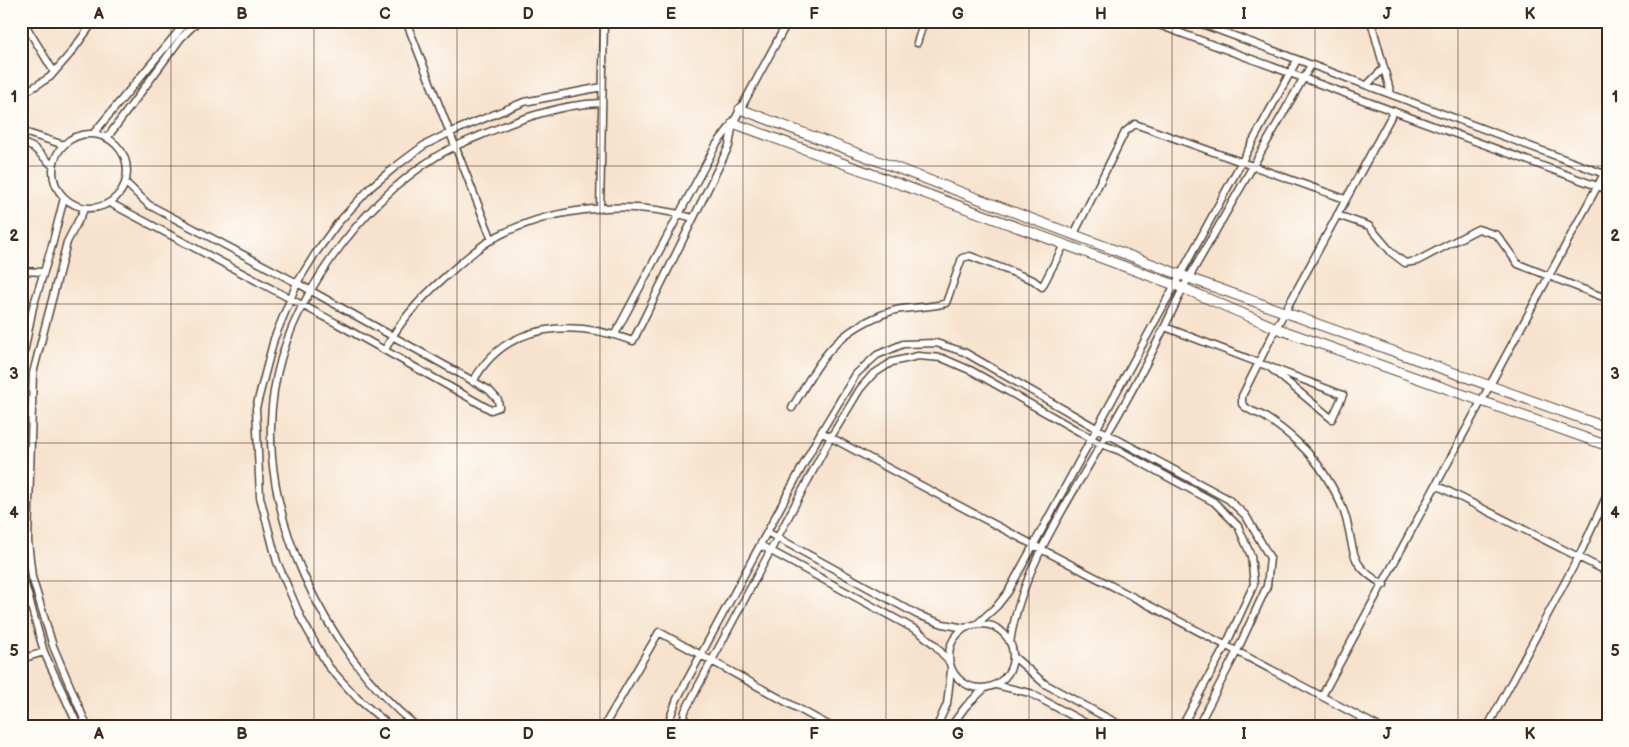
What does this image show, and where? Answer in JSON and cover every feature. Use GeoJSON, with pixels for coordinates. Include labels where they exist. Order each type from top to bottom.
{"type":"FeatureCollection","features":[{"type":"Feature","properties":{"kind":"street"},"geometry":{"type":"LineString","coordinates":[[23,21],[54,72]]}},
{"type":"Feature","properties":{"kind":"street"},"geometry":{"type":"LineString","coordinates":[[21,95],[54,72],[94,21]]}},
{"type":"Feature","properties":{"kind":"street"},"geometry":{"type":"LineString","coordinates":[[93,134],[187,21]]}},
{"type":"Feature","properties":{"kind":"street"},"geometry":{"type":"LineString","coordinates":[[107,138],[181,38],[198,21]]}},
{"type":"Feature","properties":{"kind":"street"},"geometry":{"type":"LineString","coordinates":[[406,21],[492,240]]}},
{"type":"Feature","properties":{"kind":"street"},"geometry":{"type":"LineString","coordinates":[[600,209],[604,21]]}},
{"type":"Feature","properties":{"kind":"street"},"geometry":{"type":"LineString","coordinates":[[615,334],[716,145],[733,123],[788,21]]}},
{"type":"Feature","properties":{"kind":"street"},"geometry":{"type":"LineString","coordinates":[[917,43],[924,21]]}},
{"type":"Feature","properties":{"kind":"street"},"geometry":{"type":"LineString","coordinates":[[1148,21],[1608,190]]}},
{"type":"Feature","properties":{"kind":"street"},"geometry":{"type":"LineString","coordinates":[[1194,21],[1606,174],[1548,277],[1384,585],[1322,696]]}},
{"type":"Feature","properties":{"kind":"street"},"geometry":{"type":"LineString","coordinates":[[1371,21],[1391,94]]}},
{"type":"Feature","properties":{"kind":"street"},"geometry":{"type":"LineString","coordinates":[[936,726],[948,699],[950,646],[965,628],[977,624],[1003,599],[1034,547],[1098,429],[1185,276],[1242,161],[1297,60]]}},
{"type":"Feature","properties":{"kind":"street"},"geometry":{"type":"LineString","coordinates":[[1185,276],[1311,65]]}},
{"type":"Feature","properties":{"kind":"street"},"geometry":{"type":"LineString","coordinates":[[1367,85],[1384,68]]}},
{"type":"Feature","properties":{"kind":"street"},"geometry":{"type":"LineString","coordinates":[[390,726],[358,699],[328,666],[302,620],[278,562],[260,497],[256,408],[274,339],[298,283],[337,224],[371,188],[423,146],[449,133],[524,102],[602,87]]}},
{"type":"Feature","properties":{"kind":"street"},"geometry":{"type":"LineString","coordinates":[[416,726],[375,689],[346,652],[309,590],[284,520],[276,486],[271,439],[274,391],[285,346],[303,306],[332,256],[361,220],[409,175],[454,147],[499,128],[548,111],[601,103]]}},
{"type":"Feature","properties":{"kind":"street"},"geometry":{"type":"LineString","coordinates":[[740,109],[1185,276],[1491,384],[1608,428]]}},
{"type":"Feature","properties":{"kind":"street"},"geometry":{"type":"LineString","coordinates":[[1384,585],[1360,568],[1354,556],[1344,512],[1324,473],[1297,442],[1263,416],[1249,411],[1242,404],[1242,396],[1276,328],[1394,111]]}},
{"type":"Feature","properties":{"kind":"street"},"geometry":{"type":"LineString","coordinates":[[473,382],[486,361],[507,345],[530,334],[554,328],[587,328],[615,334],[633,341],[729,146],[733,123]]}},
{"type":"Feature","properties":{"kind":"street"},"geometry":{"type":"LineString","coordinates":[[733,123],[1179,287],[1276,328],[1608,446]]}},
{"type":"Feature","properties":{"kind":"street"},"geometry":{"type":"LineString","coordinates":[[1074,234],[1125,132],[1131,126],[1143,126],[1345,199]]}},
{"type":"Feature","properties":{"kind":"street"},"geometry":{"type":"LineString","coordinates":[[21,131],[64,145]]}},
{"type":"Feature","properties":{"kind":"street"},"geometry":{"type":"LineString","coordinates":[[93,134],[107,138],[118,146],[125,157],[126,183],[120,194],[110,203],[98,208],[85,208],[74,205],[64,198],[57,188],[53,177],[53,166],[57,154],[72,138],[93,134]]}},
{"type":"Feature","properties":{"kind":"street"},"geometry":{"type":"LineString","coordinates":[[21,142],[34,148],[53,166]]}},
{"type":"Feature","properties":{"kind":"street"},"geometry":{"type":"LineString","coordinates":[[110,203],[385,350],[491,410],[499,407],[500,404],[496,396],[473,382],[298,283],[150,205],[126,183]]}},
{"type":"Feature","properties":{"kind":"street"},"geometry":{"type":"LineString","coordinates":[[21,368],[33,306],[64,198]]}},
{"type":"Feature","properties":{"kind":"street"},"geometry":{"type":"LineString","coordinates":[[85,208],[67,242],[33,373],[28,541],[32,577],[53,646],[87,726]]}},
{"type":"Feature","properties":{"kind":"street"},"geometry":{"type":"LineString","coordinates":[[385,350],[392,336],[427,292],[478,248],[505,232],[543,218],[600,209],[632,208],[679,214],[693,218]]}},
{"type":"Feature","properties":{"kind":"street"},"geometry":{"type":"LineString","coordinates":[[1337,215],[1369,226],[1392,253],[1405,263],[1417,261],[1478,229],[1497,235],[1518,264],[1608,299]]}},
{"type":"Feature","properties":{"kind":"street"},"geometry":{"type":"LineString","coordinates":[[792,408],[820,358],[850,330],[894,310],[930,308],[946,303],[962,258],[970,256],[1033,280],[1042,287],[1064,245]]}},
{"type":"Feature","properties":{"kind":"street"},"geometry":{"type":"LineString","coordinates":[[21,271],[44,272]]}},
{"type":"Feature","properties":{"kind":"street"},"geometry":{"type":"LineString","coordinates":[[951,726],[960,712],[986,688],[996,684],[1010,670],[1013,656],[1010,643],[1015,611],[1041,551],[1108,434],[1165,327],[1179,287]]}},
{"type":"Feature","properties":{"kind":"street"},"geometry":{"type":"LineString","coordinates":[[1165,327],[1268,366],[1343,395],[1332,418],[1268,366]]}},
{"type":"Feature","properties":{"kind":"street"},"geometry":{"type":"LineString","coordinates":[[667,726],[677,699],[821,432],[856,374],[877,355],[904,344],[936,343],[964,352],[1098,429],[1228,499],[1246,516],[1270,558],[1267,586],[1237,651],[1198,726]]}},
{"type":"Feature","properties":{"kind":"street"},"geometry":{"type":"LineString","coordinates":[[683,726],[685,711],[831,437],[860,389],[872,375],[892,362],[918,356],[942,358],[972,371],[1093,440],[1120,452],[1214,502],[1238,526],[1251,556],[1254,584],[1226,645],[1182,726]]}},
{"type":"Feature","properties":{"kind":"street"},"geometry":{"type":"LineString","coordinates":[[821,432],[1041,551],[1226,645],[1377,726]]}},
{"type":"Feature","properties":{"kind":"street"},"geometry":{"type":"LineString","coordinates":[[21,453],[30,453]]}},
{"type":"Feature","properties":{"kind":"street"},"geometry":{"type":"LineString","coordinates":[[1436,485],[1608,572]]}},
{"type":"Feature","properties":{"kind":"street"},"geometry":{"type":"LineString","coordinates":[[1488,726],[1579,556],[1608,493]]}},
{"type":"Feature","properties":{"kind":"street"},"geometry":{"type":"LineString","coordinates":[[767,532],[918,615],[934,622],[965,628]]}},
{"type":"Feature","properties":{"kind":"street"},"geometry":{"type":"LineString","coordinates":[[760,546],[918,631],[935,645],[962,682],[977,688],[986,688]]}},
{"type":"Feature","properties":{"kind":"street"},"geometry":{"type":"LineString","coordinates":[[21,570],[44,652],[78,726]]}},
{"type":"Feature","properties":{"kind":"street"},"geometry":{"type":"LineString","coordinates":[[977,624],[996,628],[1010,643]]}},
{"type":"Feature","properties":{"kind":"street"},"geometry":{"type":"LineString","coordinates":[[604,726],[659,632],[830,726]]}},
{"type":"Feature","properties":{"kind":"street"},"geometry":{"type":"LineString","coordinates":[[21,659],[44,652]]}},
{"type":"Feature","properties":{"kind":"street"},"geometry":{"type":"LineString","coordinates":[[1013,656],[1045,684],[1122,726]]}},
{"type":"Feature","properties":{"kind":"street"},"geometry":{"type":"LineString","coordinates":[[996,684],[1030,693],[1091,726]]}}]}
